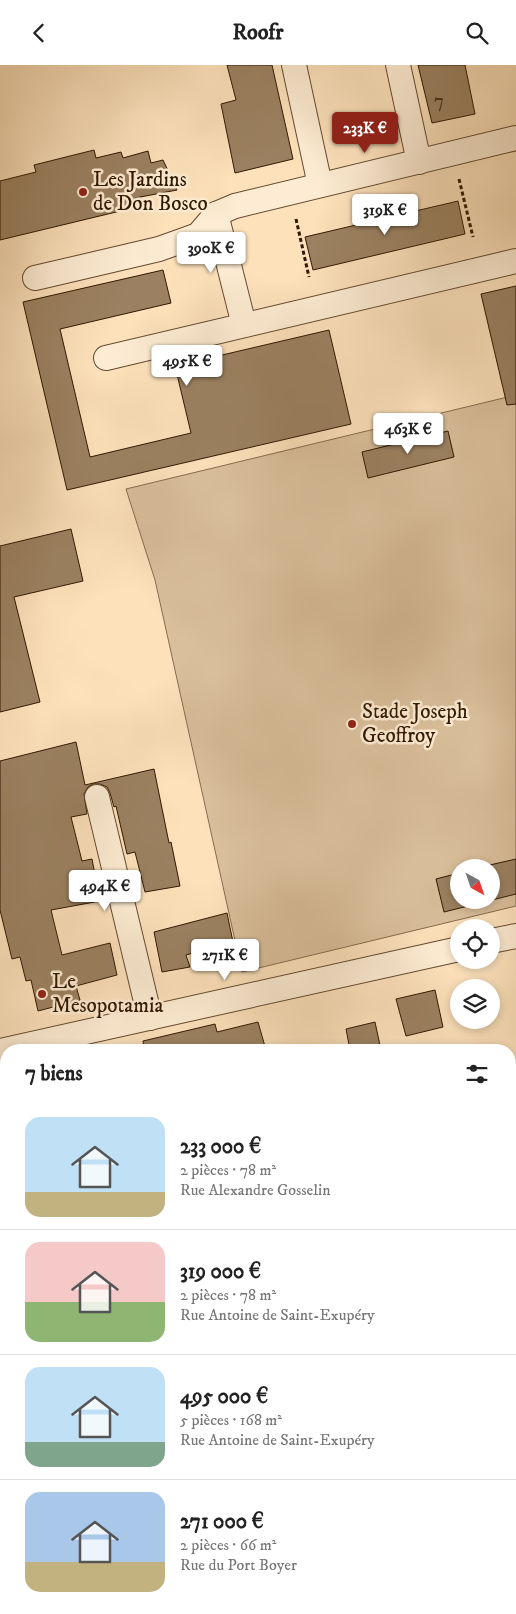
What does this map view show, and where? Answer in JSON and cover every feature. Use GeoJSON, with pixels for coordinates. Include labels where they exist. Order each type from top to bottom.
{"type":"FeatureCollection","features":[{"type":"Feature","properties":{"kind":"street"},"geometry":{"type":"LineString","coordinates":[[294,65],[320,185]]}},
{"type":"Feature","properties":{"kind":"street"},"geometry":{"type":"LineString","coordinates":[[398,65],[419,162]]}},
{"type":"Feature","properties":{"kind":"street"},"geometry":{"type":"LineString","coordinates":[[35,278],[159,249],[190,238],[198,235],[216,214],[235,206],[516,138]]}},
{"type":"Feature","properties":{"kind":"street"},"geometry":{"type":"LineString","coordinates":[[216,214],[244,325]]}},
{"type":"Feature","properties":{"kind":"street"},"geometry":{"type":"LineString","coordinates":[[106,357],[516,261]]}},
{"type":"Feature","properties":{"kind":"street"},"geometry":{"type":"LineString","coordinates":[[98,797],[150,1018]]}},
{"type":"Feature","properties":{"kind":"street"},"geometry":{"type":"LineString","coordinates":[[500,939],[516,936]]}},
{"type":"Feature","properties":{"kind":"street"},"geometry":{"type":"LineString","coordinates":[[32,1044],[450,951]]}},
{"type":"Feature","properties":{"kind":"path"},"geometry":{"type":"LineString","coordinates":[[458,176],[473,237]]}},
{"type":"Feature","properties":{"kind":"path"},"geometry":{"type":"LineString","coordinates":[[295,216],[309,277]]}},
{"type":"Feature","properties":{"kind":"shaded area","name":"Stade Joseph Geoffroy"},"geometry":{"type":"Polygon","coordinates":[[[516,395],[516,906],[462,919],[450,919],[450,922],[242,972],[155,580],[126,489],[516,395]]]}},
{"type":"Feature","properties":{"kind":"building"},"geometry":{"type":"Polygon","coordinates":[[[227,65],[272,65],[293,159],[235,173],[221,104],[236,100],[227,65]]]}},
{"type":"Feature","properties":{"kind":"building"},"geometry":{"type":"Polygon","coordinates":[[[418,65],[465,65],[475,114],[432,123],[418,65]]]}},
{"type":"Feature","properties":{"kind":"building","name":"Les Jardins de Don Bosco"},"geometry":{"type":"Polygon","coordinates":[[[94,150],[96,158],[121,152],[123,158],[148,151],[151,163],[163,160],[177,190],[135,198],[137,207],[0,240],[0,181],[36,172],[34,165],[94,150]]]}},
{"type":"Feature","properties":{"kind":"building"},"geometry":{"type":"Polygon","coordinates":[[[458,201],[465,234],[313,270],[305,237],[458,201]]]}},
{"type":"Feature","properties":{"kind":"building"},"geometry":{"type":"Polygon","coordinates":[[[163,270],[171,303],[60,329],[90,457],[191,433],[175,366],[329,330],[351,424],[67,490],[23,302],[163,270]]]}},
{"type":"Feature","properties":{"kind":"building"},"geometry":{"type":"Polygon","coordinates":[[[516,286],[516,404],[507,405],[481,294],[516,286]]]}},
{"type":"Feature","properties":{"kind":"building"},"geometry":{"type":"Polygon","coordinates":[[[448,431],[454,457],[368,478],[362,452],[448,431]]]}},
{"type":"Feature","properties":{"kind":"building"},"geometry":{"type":"Polygon","coordinates":[[[71,529],[83,581],[14,597],[40,702],[0,712],[0,546],[71,529]]]}},
{"type":"Feature","properties":{"kind":"building"},"geometry":{"type":"Polygon","coordinates":[[[76,742],[85,785],[154,769],[180,886],[145,892],[135,852],[127,854],[116,806],[114,807],[107,787],[93,784],[88,787],[84,794],[87,814],[71,817],[82,861],[92,859],[100,901],[51,910],[62,955],[110,943],[117,975],[76,986],[80,1000],[38,1011],[31,980],[26,981],[20,957],[12,959],[0,910],[0,761],[76,742]]]}},
{"type":"Feature","properties":{"kind":"building"},"geometry":{"type":"Polygon","coordinates":[[[516,859],[516,894],[500,898],[500,863],[516,859]]]}},
{"type":"Feature","properties":{"kind":"building"},"geometry":{"type":"Polygon","coordinates":[[[450,875],[450,909],[456,909],[444,912],[436,879],[450,875]]]}},
{"type":"Feature","properties":{"kind":"building"},"geometry":{"type":"Polygon","coordinates":[[[227,913],[233,942],[186,955],[190,967],[162,972],[154,932],[227,913]]]}},
{"type":"Feature","properties":{"kind":"building"},"geometry":{"type":"Polygon","coordinates":[[[435,990],[443,1027],[406,1036],[396,999],[435,990]]]}},
{"type":"Feature","properties":{"kind":"building"},"geometry":{"type":"Polygon","coordinates":[[[258,1022],[264,1044],[143,1044],[143,1041],[215,1024],[217,1032],[258,1022]]]}},
{"type":"Feature","properties":{"kind":"building"},"geometry":{"type":"Polygon","coordinates":[[[375,1022],[380,1044],[349,1044],[346,1029],[375,1022]]]}},
{"type":"Feature","properties":{"kind":"place","name":"Les Jardins de Don Bosco"},"geometry":{"type":"Point","coordinates":[83,192]}},
{"type":"Feature","properties":{"kind":"place","name":"Stade Joseph Geoffroy"},"geometry":{"type":"Point","coordinates":[352,724]}},
{"type":"Feature","properties":{"kind":"place","name":"Le Mesopotamia"},"geometry":{"type":"Point","coordinates":[42,994]}}]}
